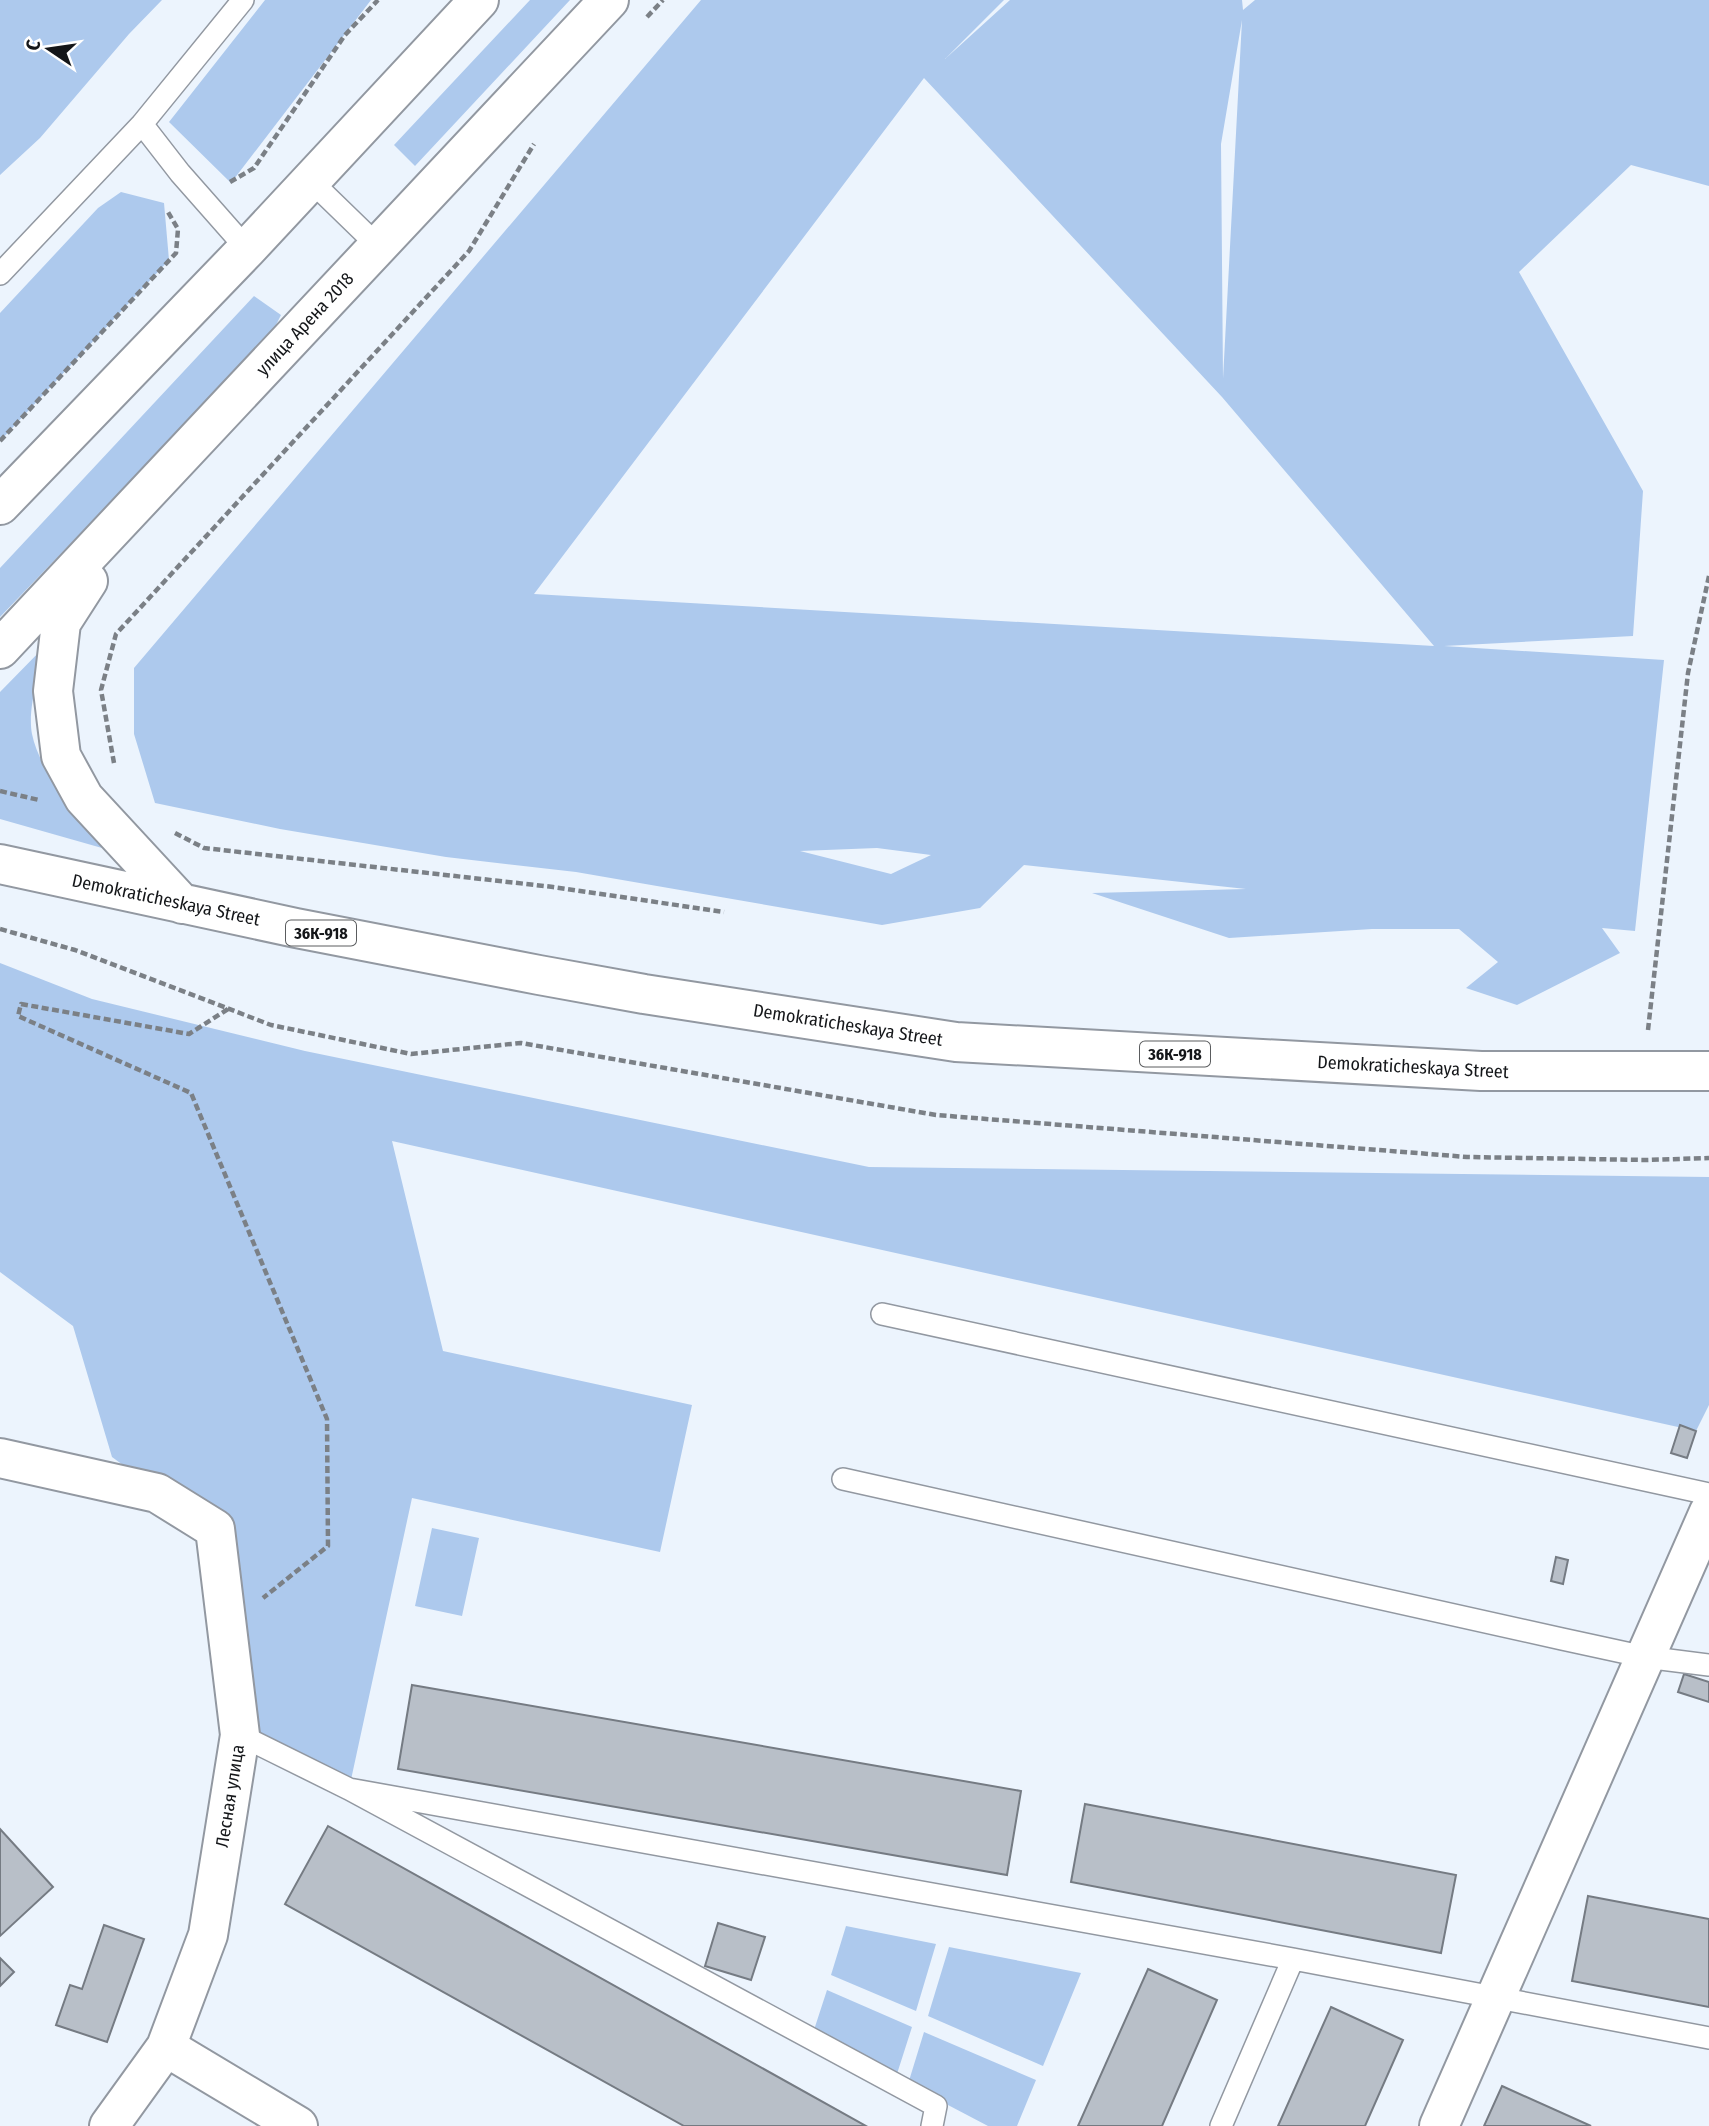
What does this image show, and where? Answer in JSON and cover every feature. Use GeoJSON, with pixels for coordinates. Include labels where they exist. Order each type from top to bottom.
{"type":"FeatureCollection","features":[{"type":"Feature","properties":{"kind":"main road"},"geometry":{"type":"LineString","coordinates":[[0,505],[247,249],[479,0]]}},
{"type":"Feature","properties":{"kind":"main road","name":"улица Арена 2018"},"geometry":{"type":"LineString","coordinates":[[0,649],[609,0]]}},
{"type":"Feature","properties":{"kind":"main road"},"geometry":{"type":"LineString","coordinates":[[137,504],[61,624],[53,691],[61,756],[84,798],[182,904]]}},
{"type":"Feature","properties":{"kind":"main road","name":"Demokraticheskaya Street"},"geometry":{"type":"LineString","coordinates":[[0,864],[182,904],[644,994],[956,1042],[1480,1071],[1709,1071]]}},
{"type":"Feature","properties":{"kind":"main road","name":"Лесная улица"},"geometry":{"type":"LineString","coordinates":[[0,1458],[158,1493],[215,1529],[240,1735],[208,1935],[166,2047],[109,2126]]}},
{"type":"Feature","properties":{"kind":"main road"},"geometry":{"type":"LineString","coordinates":[[1439,2126],[1709,1511]]}},
{"type":"Feature","properties":{"kind":"main road"},"geometry":{"type":"LineString","coordinates":[[166,2047],[298,2126]]}},
{"type":"Feature","properties":{"kind":"lane"},"geometry":{"type":"LineString","coordinates":[[0,274],[142,124],[243,0]]}},
{"type":"Feature","properties":{"kind":"lane"},"geometry":{"type":"LineString","coordinates":[[142,124],[180,173],[247,249]]}},
{"type":"Feature","properties":{"kind":"lane"},"geometry":{"type":"LineString","coordinates":[[310,180],[378,246]]}},
{"type":"Feature","properties":{"kind":"lane"},"geometry":{"type":"LineString","coordinates":[[882,1314],[1709,1494]]}},
{"type":"Feature","properties":{"kind":"lane"},"geometry":{"type":"LineString","coordinates":[[843,1479],[1645,1657],[1709,1665]]}},
{"type":"Feature","properties":{"kind":"lane"},"geometry":{"type":"LineString","coordinates":[[240,1735],[349,1789],[936,2106],[932,2126]]}},
{"type":"Feature","properties":{"kind":"lane"},"geometry":{"type":"LineString","coordinates":[[349,1789],[1293,1959],[1709,2038]]}},
{"type":"Feature","properties":{"kind":"lane"},"geometry":{"type":"LineString","coordinates":[[1221,2126],[1293,1959]]}},
{"type":"Feature","properties":{"kind":"path"},"geometry":{"type":"LineString","coordinates":[[222,176],[231,183],[254,168],[345,35],[378,0]]}},
{"type":"Feature","properties":{"kind":"path"},"geometry":{"type":"LineString","coordinates":[[644,20],[663,0]]}},
{"type":"Feature","properties":{"kind":"path"},"geometry":{"type":"LineString","coordinates":[[115,768],[102,690],[117,634],[469,251],[541,132]]}},
{"type":"Feature","properties":{"kind":"path"},"geometry":{"type":"LineString","coordinates":[[0,441],[176,253],[177,229],[164,202]]}},
{"type":"Feature","properties":{"kind":"path"},"geometry":{"type":"LineString","coordinates":[[1643,1072],[1688,673],[1709,576]]}},
{"type":"Feature","properties":{"kind":"path"},"geometry":{"type":"LineString","coordinates":[[0,791],[47,802]]}},
{"type":"Feature","properties":{"kind":"path"},"geometry":{"type":"LineString","coordinates":[[172,831],[204,848],[553,887],[724,912]]}},
{"type":"Feature","properties":{"kind":"path"},"geometry":{"type":"LineString","coordinates":[[0,929],[75,950],[271,1025],[411,1054],[522,1043],[936,1115],[1467,1157],[1647,1160],[1709,1158]]}},
{"type":"Feature","properties":{"kind":"path"},"geometry":{"type":"LineString","coordinates":[[227,1628],[328,1546],[327,1419],[191,1093],[18,1016],[21,1004],[189,1034],[228,1009]]}},
{"type":"Feature","properties":{"kind":"shaded area"},"geometry":{"type":"Polygon","coordinates":[[[0,0],[162,0],[129,34],[40,138],[0,175],[0,0]]]}},
{"type":"Feature","properties":{"kind":"shaded area"},"geometry":{"type":"Polygon","coordinates":[[[265,0],[371,0],[231,183],[169,122],[265,0]]]}},
{"type":"Feature","properties":{"kind":"shaded area"},"geometry":{"type":"Polygon","coordinates":[[[530,0],[570,0],[415,166],[394,145],[530,0]]]}},
{"type":"Feature","properties":{"kind":"shaded area"},"geometry":{"type":"Polygon","coordinates":[[[701,0],[1004,0],[945,59],[1010,0],[1242,0],[1243,10],[1255,0],[1709,0],[1709,186],[1631,165],[1519,272],[1643,491],[1633,636],[1444,646],[1664,660],[1635,931],[1602,928],[1620,953],[1517,1005],[1466,988],[1498,962],[1459,929],[1372,929],[1229,938],[1092,893],[1246,889],[1024,865],[980,908],[882,925],[576,872],[446,857],[280,829],[155,803],[134,734],[134,668],[701,0]],[[1242,20],[1221,144],[1223,379],[1242,20]],[[924,78],[534,594],[1434,646],[1222,397],[924,78]],[[877,848],[800,851],[891,874],[931,855],[877,848]]]}},
{"type":"Feature","properties":{"kind":"shaded area"},"geometry":{"type":"Polygon","coordinates":[[[121,192],[164,203],[169,260],[0,441],[0,313],[98,208],[121,192]]]}},
{"type":"Feature","properties":{"kind":"shaded area"},"geometry":{"type":"Polygon","coordinates":[[[254,296],[281,315],[271,335],[0,617],[0,568],[254,296]]]}},
{"type":"Feature","properties":{"kind":"shaded area"},"geometry":{"type":"Polygon","coordinates":[[[47,644],[31,713],[36,749],[52,779],[102,848],[0,819],[0,692],[47,644]]]}},
{"type":"Feature","properties":{"kind":"shaded area"},"geometry":{"type":"Polygon","coordinates":[[[0,963],[92,999],[305,1051],[869,1167],[1709,1177],[1709,1405],[1696,1431],[392,1141],[443,1351],[692,1405],[660,1552],[412,1498],[349,1789],[240,1735],[190,1514],[112,1457],[73,1326],[0,1272],[0,963]]]}},
{"type":"Feature","properties":{"kind":"shaded area"},"geometry":{"type":"Polygon","coordinates":[[[432,1528],[479,1538],[462,1616],[415,1606],[432,1528]]]}},
{"type":"Feature","properties":{"kind":"shaded area"},"geometry":{"type":"Polygon","coordinates":[[[846,1926],[936,1944],[916,2011],[831,1975],[846,1926]]]}},
{"type":"Feature","properties":{"kind":"shaded area"},"geometry":{"type":"Polygon","coordinates":[[[949,1947],[1081,1973],[1043,2066],[928,2016],[949,1947]]]}},
{"type":"Feature","properties":{"kind":"shaded area"},"geometry":{"type":"Polygon","coordinates":[[[827,1990],[912,2027],[896,2077],[813,2033],[827,1990]]]}},
{"type":"Feature","properties":{"kind":"shaded area"},"geometry":{"type":"Polygon","coordinates":[[[924,2032],[1036,2080],[1017,2126],[988,2126],[908,2084],[924,2032]]]}},
{"type":"Feature","properties":{"kind":"building"},"geometry":{"type":"Polygon","coordinates":[[[1680,1425],[1696,1431],[1687,1458],[1671,1453],[1680,1425]]]}},
{"type":"Feature","properties":{"kind":"building"},"geometry":{"type":"Polygon","coordinates":[[[1556,1557],[1568,1560],[1563,1584],[1551,1581],[1556,1557]]]}},
{"type":"Feature","properties":{"kind":"building"},"geometry":{"type":"Polygon","coordinates":[[[1684,1674],[1709,1682],[1709,1702],[1678,1692],[1684,1674]]]}},
{"type":"Feature","properties":{"kind":"building"},"geometry":{"type":"Polygon","coordinates":[[[412,1685],[1021,1791],[1007,1875],[398,1769],[412,1685]]]}},
{"type":"Feature","properties":{"kind":"building"},"geometry":{"type":"Polygon","coordinates":[[[1085,1804],[1456,1875],[1441,1953],[1071,1882],[1085,1804]]]}},
{"type":"Feature","properties":{"kind":"building"},"geometry":{"type":"Polygon","coordinates":[[[328,1826],[866,2126],[684,2126],[285,1904],[328,1826]]]}},
{"type":"Feature","properties":{"kind":"building"},"geometry":{"type":"Polygon","coordinates":[[[0,1829],[53,1887],[0,1936],[0,1829]]]}},
{"type":"Feature","properties":{"kind":"building"},"geometry":{"type":"Polygon","coordinates":[[[1588,1896],[1709,1919],[1709,2007],[1572,1981],[1588,1896]]]}},
{"type":"Feature","properties":{"kind":"building"},"geometry":{"type":"Polygon","coordinates":[[[718,1923],[765,1937],[751,1980],[705,1966],[718,1923]]]}},
{"type":"Feature","properties":{"kind":"building"},"geometry":{"type":"Polygon","coordinates":[[[104,1925],[144,1939],[107,2042],[56,2025],[70,1985],[82,1989],[104,1925]]]}},
{"type":"Feature","properties":{"kind":"building"},"geometry":{"type":"Polygon","coordinates":[[[0,1958],[14,1972],[0,1986],[0,1958]]]}},
{"type":"Feature","properties":{"kind":"building"},"geometry":{"type":"Polygon","coordinates":[[[1148,1969],[1217,2000],[1162,2126],[1078,2126],[1148,1969]]]}},
{"type":"Feature","properties":{"kind":"building"},"geometry":{"type":"Polygon","coordinates":[[[1331,2007],[1403,2040],[1365,2126],[1278,2126],[1331,2007]]]}},
{"type":"Feature","properties":{"kind":"building"},"geometry":{"type":"Polygon","coordinates":[[[1502,2086],[1591,2126],[1484,2126],[1502,2086]]]}}]}
